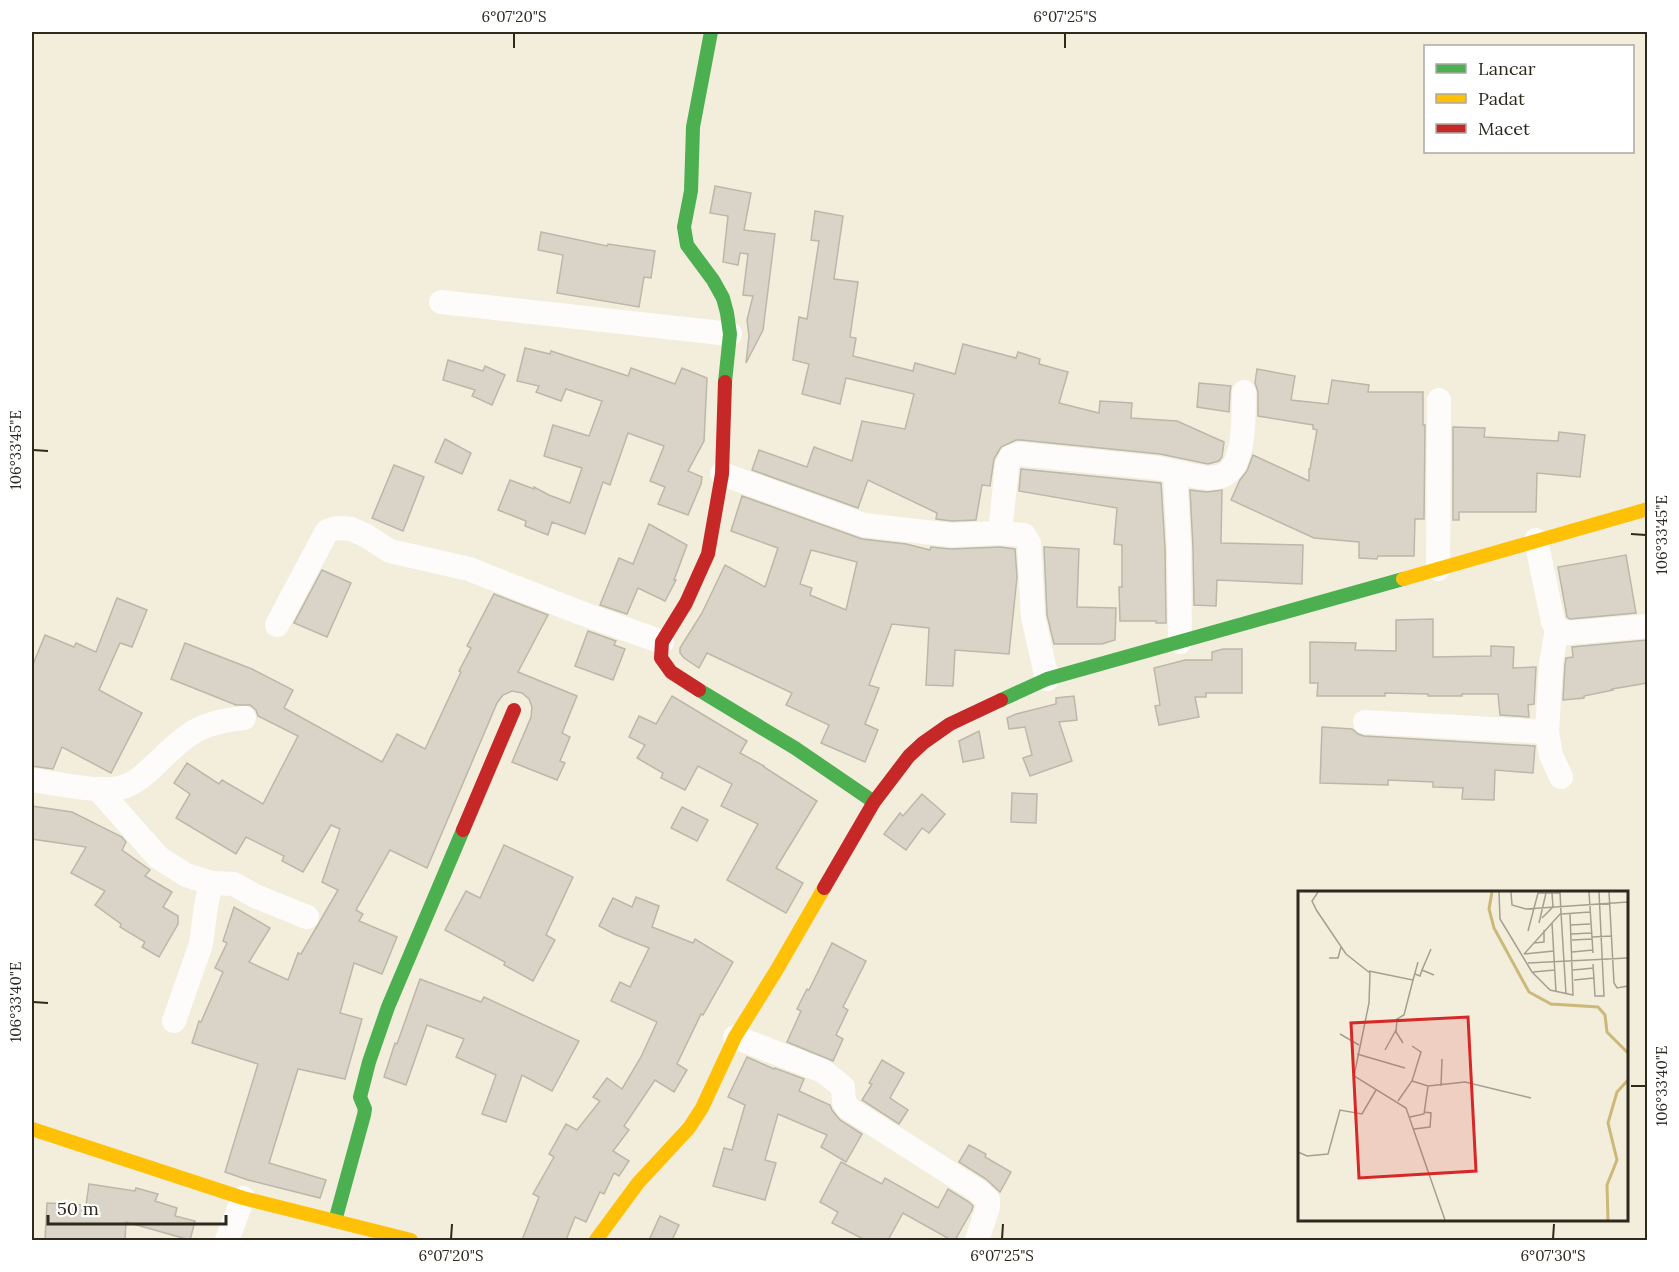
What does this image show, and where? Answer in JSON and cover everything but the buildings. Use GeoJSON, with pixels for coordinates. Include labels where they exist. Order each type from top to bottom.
{"type":"FeatureCollection","features":[{"type":"Feature","properties":{"kind":"street"},"geometry":{"type":"LineString","coordinates":[[711,32],[693,127],[691,191],[684,227],[687,245],[723,298],[727,313],[730,334],[724,394],[722,474],[708,554],[686,603],[662,642],[661,658],[671,672],[795,748],[874,802]]}},
{"type":"Feature","properties":{"kind":"street"},"geometry":{"type":"LineString","coordinates":[[441,302],[730,334]]}},
{"type":"Feature","properties":{"kind":"street"},"geometry":{"type":"LineString","coordinates":[[1000,533],[1007,465],[1011,457],[1020,454],[1158,468],[1208,478],[1220,477],[1229,472],[1236,464],[1239,453],[1244,392]]}},
{"type":"Feature","properties":{"kind":"street"},"geometry":{"type":"LineString","coordinates":[[1438,569],[1439,400]]}},
{"type":"Feature","properties":{"kind":"street"},"geometry":{"type":"LineString","coordinates":[[1175,472],[1180,642]]}},
{"type":"Feature","properties":{"kind":"street"},"geometry":{"type":"LineString","coordinates":[[722,474],[864,525],[951,535],[1000,533],[1024,535],[1029,543],[1033,617],[1047,680]]}},
{"type":"Feature","properties":{"kind":"street"},"geometry":{"type":"LineString","coordinates":[[596,1240],[638,1183],[689,1128],[702,1108],[735,1037],[874,802],[909,756],[950,724],[1047,680],[1647,509]]}},
{"type":"Feature","properties":{"kind":"street"},"geometry":{"type":"LineString","coordinates":[[278,625],[327,531],[337,528],[351,529],[365,534],[390,550],[469,569],[662,642]]}},
{"type":"Feature","properties":{"kind":"street"},"geometry":{"type":"LineString","coordinates":[[1536,540],[1553,622],[1557,629],[1551,663],[1547,732],[1551,755],[1561,777]]}},
{"type":"Feature","properties":{"kind":"street"},"geometry":{"type":"LineString","coordinates":[[1557,629],[1568,633],[1647,626]]}},
{"type":"Feature","properties":{"kind":"street"},"geometry":{"type":"LineString","coordinates":[[335,1221],[364,1115],[365,1109],[360,1097],[369,1062],[388,1007],[514,710]]}},
{"type":"Feature","properties":{"kind":"street"},"geometry":{"type":"LineString","coordinates":[[32,780],[98,789],[125,787],[139,780],[178,742],[199,728],[226,719],[244,718]]}},
{"type":"Feature","properties":{"kind":"street"},"geometry":{"type":"LineString","coordinates":[[1365,722],[1547,732]]}},
{"type":"Feature","properties":{"kind":"street"},"geometry":{"type":"LineString","coordinates":[[98,789],[158,857],[186,875],[211,883],[234,884],[255,896],[307,917]]}},
{"type":"Feature","properties":{"kind":"street"},"geometry":{"type":"LineString","coordinates":[[174,1021],[201,944],[211,883]]}},
{"type":"Feature","properties":{"kind":"street"},"geometry":{"type":"LineString","coordinates":[[735,1037],[823,1071],[843,1087],[848,1108],[978,1191],[988,1200],[988,1207],[977,1240]]}},
{"type":"Feature","properties":{"kind":"street"},"geometry":{"type":"LineString","coordinates":[[32,1129],[243,1198],[411,1240]]}},
{"type":"Feature","properties":{"kind":"street"},"geometry":{"type":"LineString","coordinates":[[227,1240],[243,1198]]}},
{"type":"Feature","properties":{"kind":"traffic: fast"},"geometry":{"type":"LineString","coordinates":[[711,32],[693,127],[691,191],[684,227],[687,245],[713,280],[723,298],[727,313],[730,334],[725,382]]}},
{"type":"Feature","properties":{"kind":"traffic: fast"},"geometry":{"type":"LineString","coordinates":[[1001,700],[1047,679],[1403,579]]}},
{"type":"Feature","properties":{"kind":"traffic: fast"},"geometry":{"type":"LineString","coordinates":[[699,690],[795,748],[874,802]]}},
{"type":"Feature","properties":{"kind":"traffic: fast"},"geometry":{"type":"LineString","coordinates":[[335,1221],[364,1115],[365,1109],[360,1097],[369,1062],[388,1007],[463,830]]}},
{"type":"Feature","properties":{"kind":"traffic: slow"},"geometry":{"type":"LineString","coordinates":[[1403,579],[1648,509]]}},
{"type":"Feature","properties":{"kind":"traffic: slow"},"geometry":{"type":"LineString","coordinates":[[596,1240],[638,1183],[689,1128],[702,1108],[735,1037],[824,888]]}},
{"type":"Feature","properties":{"kind":"traffic: slow"},"geometry":{"type":"LineString","coordinates":[[32,1129],[243,1198],[411,1240]]}},
{"type":"Feature","properties":{"kind":"traffic: jam"},"geometry":{"type":"LineString","coordinates":[[699,690],[671,672],[661,658],[662,642],[686,603],[708,554],[722,474],[725,382]]}},
{"type":"Feature","properties":{"kind":"traffic: jam"},"geometry":{"type":"LineString","coordinates":[[824,888],[874,802],[909,756],[950,724],[1001,700]]}},
{"type":"Feature","properties":{"kind":"traffic: jam"},"geometry":{"type":"LineString","coordinates":[[463,830],[514,710]]}}]}
